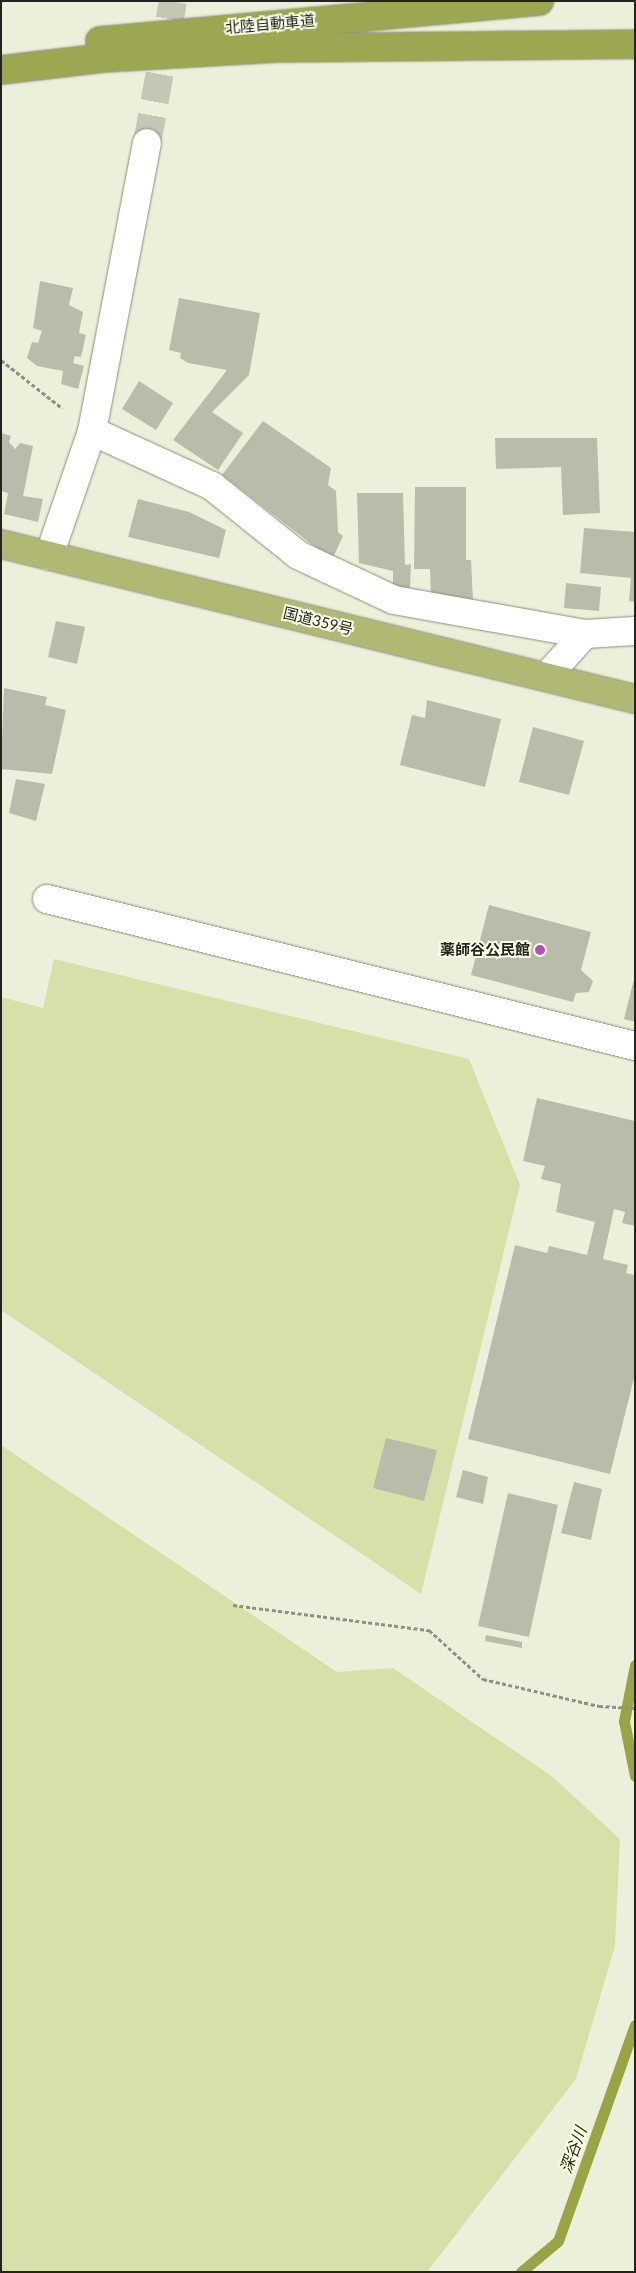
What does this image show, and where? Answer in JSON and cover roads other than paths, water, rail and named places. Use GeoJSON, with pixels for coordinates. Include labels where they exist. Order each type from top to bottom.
{"type":"FeatureCollection","features":[{"type":"Feature","properties":{"kind":"highway","name":"北陸自動車道"},"geometry":{"type":"LineString","coordinates":[[1,54],[150,35],[539,1]]}},
{"type":"Feature","properties":{"kind":"highway"},"geometry":{"type":"LineString","coordinates":[[1,70],[103,58],[276,48],[635,44]]}},
{"type":"Feature","properties":{"kind":"highway","name":"国道359号"},"geometry":{"type":"LineString","coordinates":[[1,544],[635,699]]}},
{"type":"Feature","properties":{"kind":"street"},"geometry":{"type":"LineString","coordinates":[[49,556],[92,431],[147,143]]}},
{"type":"Feature","properties":{"kind":"street"},"geometry":{"type":"LineString","coordinates":[[92,431],[212,486],[298,555],[394,600],[585,634],[635,631]]}},
{"type":"Feature","properties":{"kind":"street"},"geometry":{"type":"LineString","coordinates":[[547,676],[585,634]]}},
{"type":"Feature","properties":{"kind":"street"},"geometry":{"type":"LineString","coordinates":[[47,898],[635,1046]]}},
{"type":"Feature","properties":{"kind":"waterway","name":"深谷川"},"geometry":{"type":"LineString","coordinates":[[635,1665],[624,1721],[635,1776]]}},
{"type":"Feature","properties":{"kind":"waterway","name":"深谷川"},"geometry":{"type":"LineString","coordinates":[[521,2272],[558,2241],[635,2025]]}},
{"type":"Feature","properties":{"kind":"tunnel"},"geometry":{"type":"LineString","coordinates":[[147,143],[173,1]]}},
{"type":"Feature","properties":{"kind":"place","name":"薬師谷公民館"},"geometry":{"type":"Point","coordinates":[540,950]}}]}
